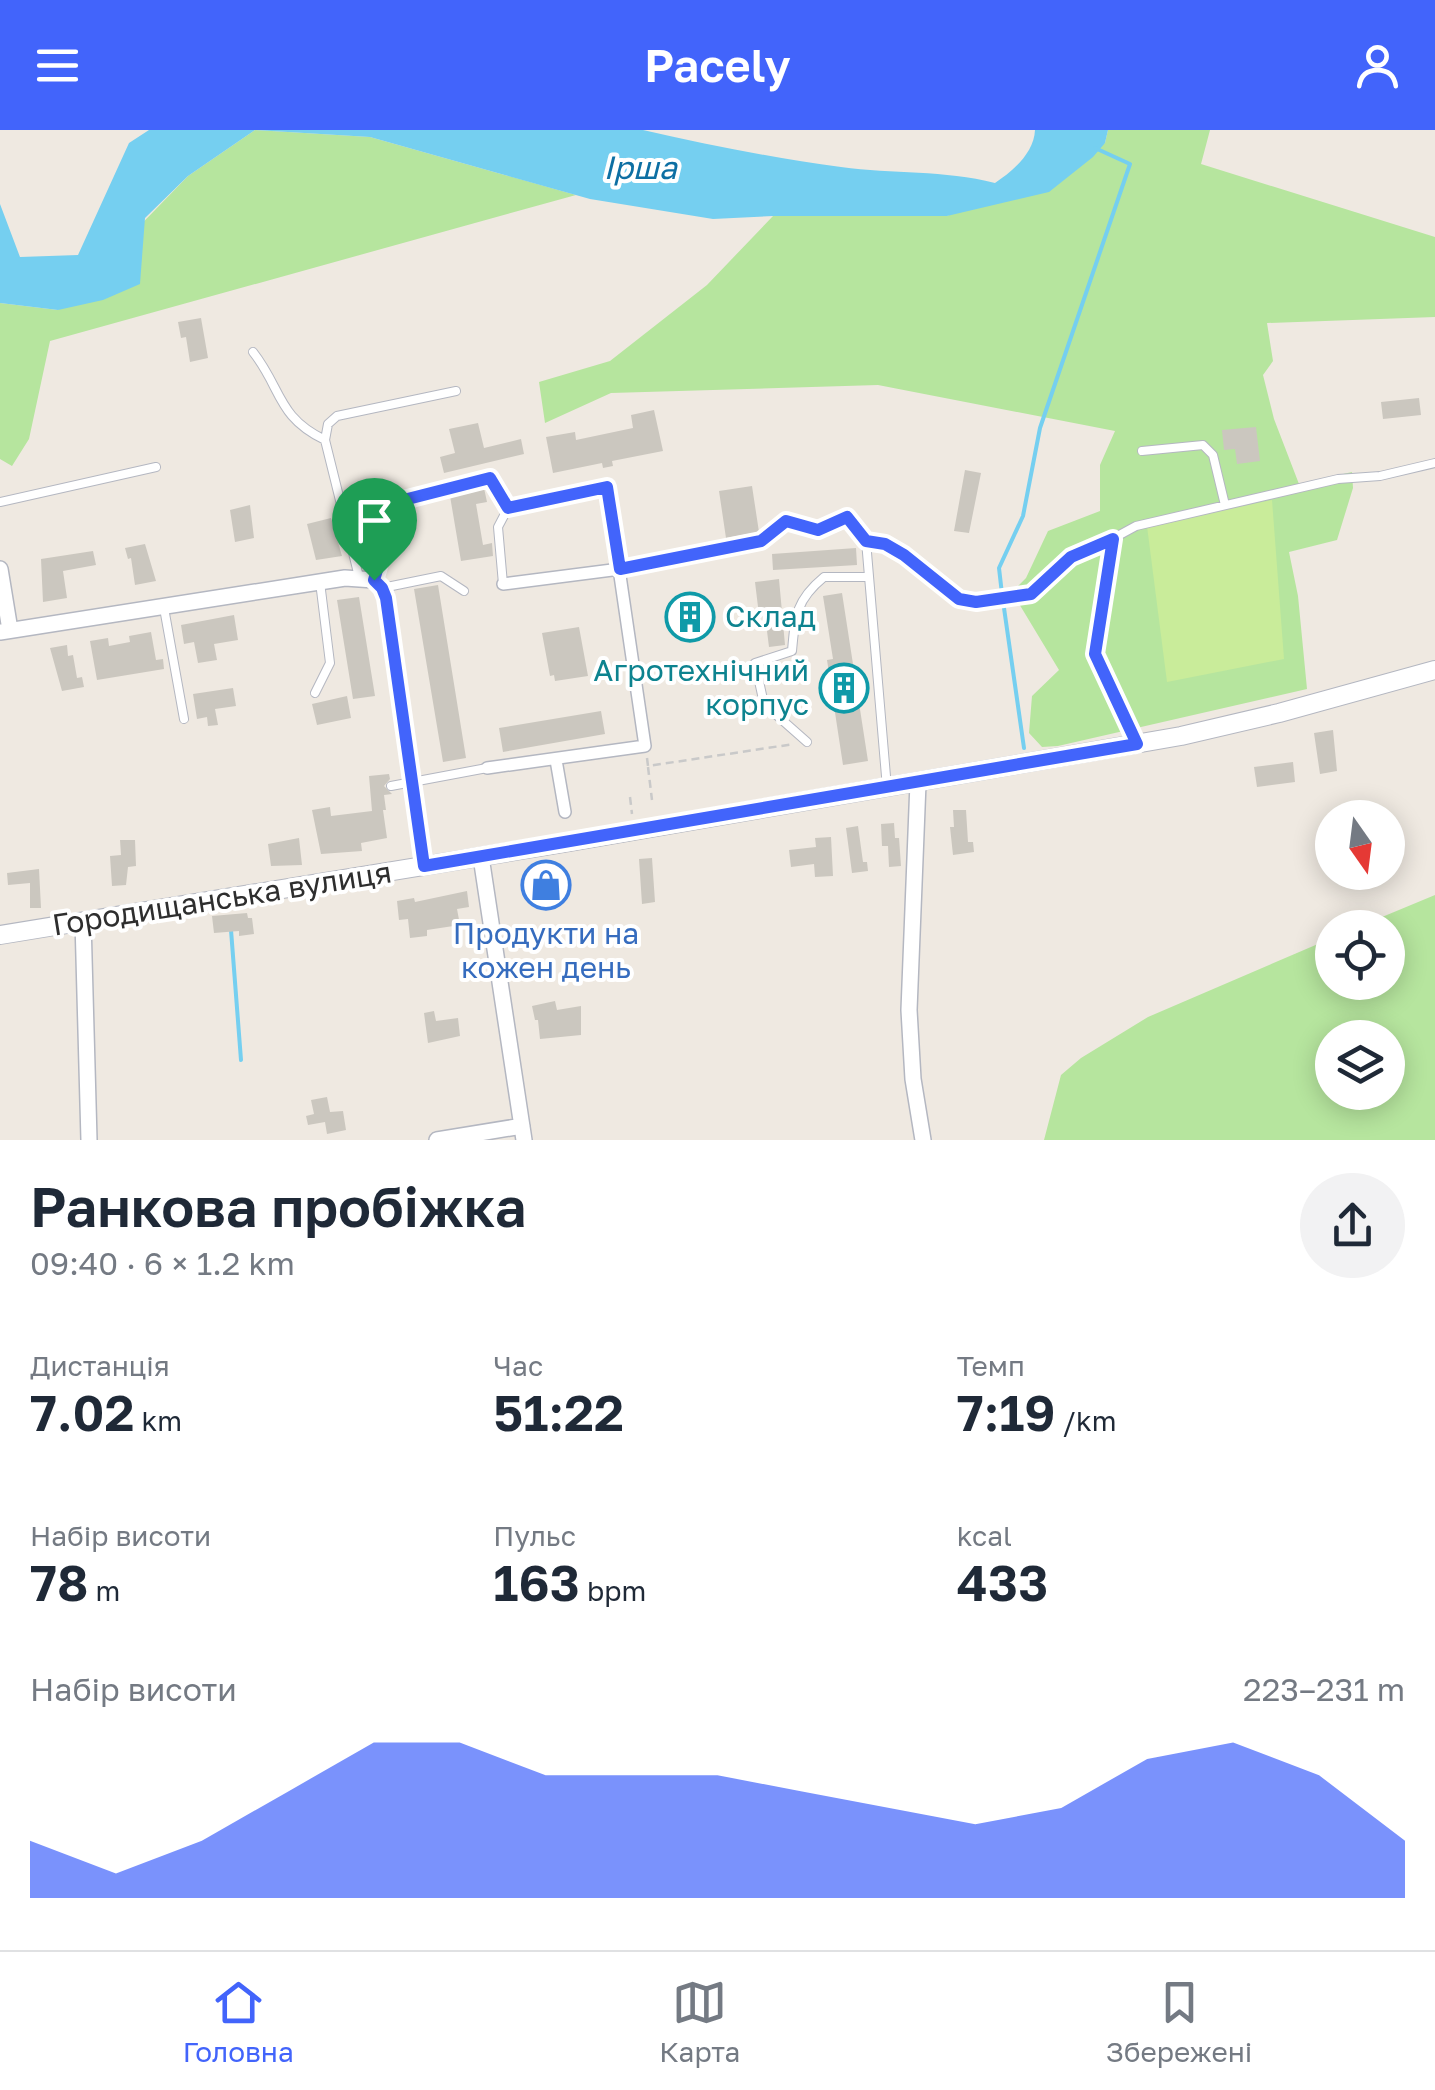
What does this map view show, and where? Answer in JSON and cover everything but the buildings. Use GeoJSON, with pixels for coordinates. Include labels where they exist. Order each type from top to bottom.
{"type":"FeatureCollection","features":[{"type":"Feature","properties":{"kind":"street"},"geometry":{"type":"LineString","coordinates":[[487,768],[645,746],[607,487]]}},
{"type":"Feature","properties":{"kind":"street"},"geometry":{"type":"LineString","coordinates":[[503,584],[620,569],[761,541]]}},
{"type":"Feature","properties":{"kind":"street"},"geometry":{"type":"LineString","coordinates":[[0,570],[5,631],[320,582],[372,582],[413,782],[424,866]]}},
{"type":"Feature","properties":{"kind":"street","name":"Городищанська вулиця"},"geometry":{"type":"LineString","coordinates":[[0,936],[1137,744],[1279,714],[1435,670]]}},
{"type":"Feature","properties":{"kind":"street"},"geometry":{"type":"LineString","coordinates":[[556,760],[565,812]]}},
{"type":"Feature","properties":{"kind":"street"},"geometry":{"type":"LineString","coordinates":[[918,782],[909,1010],[912,1079],[923,1140]]}},
{"type":"Feature","properties":{"kind":"street"},"geometry":{"type":"LineString","coordinates":[[437,1140],[523,1133],[481,857]]}},
{"type":"Feature","properties":{"kind":"street"},"geometry":{"type":"LineString","coordinates":[[83,921],[89,1140]]}},
{"type":"Feature","properties":{"kind":"lane"},"geometry":{"type":"LineString","coordinates":[[253,352],[293,420],[324,440]]}},
{"type":"Feature","properties":{"kind":"lane"},"geometry":{"type":"LineString","coordinates":[[372,582],[324,440],[328,424],[336,416],[456,390]]}},
{"type":"Feature","properties":{"kind":"lane"},"geometry":{"type":"LineString","coordinates":[[1142,451],[1203,445],[1214,455],[1225,505]]}},
{"type":"Feature","properties":{"kind":"lane"},"geometry":{"type":"LineString","coordinates":[[866,541],[885,544],[959,599],[976,602],[1031,594],[1071,557],[1136,526],[1338,480],[1380,476],[1435,463]]}},
{"type":"Feature","properties":{"kind":"lane"},"geometry":{"type":"LineString","coordinates":[[0,502],[156,467]]}},
{"type":"Feature","properties":{"kind":"lane"},"geometry":{"type":"LineString","coordinates":[[372,582],[384,552],[384,505],[490,478],[508,508]]}},
{"type":"Feature","properties":{"kind":"lane"},"geometry":{"type":"LineString","coordinates":[[508,508],[607,487]]}},
{"type":"Feature","properties":{"kind":"lane"},"geometry":{"type":"LineString","coordinates":[[503,584],[498,527],[508,508]]}},
{"type":"Feature","properties":{"kind":"lane"},"geometry":{"type":"LineString","coordinates":[[761,541],[786,521],[818,530],[847,517],[866,541],[887,788]]}},
{"type":"Feature","properties":{"kind":"lane"},"geometry":{"type":"LineString","coordinates":[[1113,539],[1095,654],[1137,744]]}},
{"type":"Feature","properties":{"kind":"lane"},"geometry":{"type":"LineString","coordinates":[[372,582],[441,576],[464,590]]}},
{"type":"Feature","properties":{"kind":"lane"},"geometry":{"type":"LineString","coordinates":[[807,742],[764,704],[756,663],[792,651],[795,617],[805,593],[824,576],[869,578]]}},
{"type":"Feature","properties":{"kind":"lane"},"geometry":{"type":"LineString","coordinates":[[314,693],[330,663],[320,582]]}},
{"type":"Feature","properties":{"kind":"lane"},"geometry":{"type":"LineString","coordinates":[[164,608],[184,719]]}},
{"type":"Feature","properties":{"kind":"lane"},"geometry":{"type":"LineString","coordinates":[[391,786],[487,768]]}},
{"type":"Feature","properties":{"kind":"path"},"geometry":{"type":"LineString","coordinates":[[648,766],[807,742]]}},
{"type":"Feature","properties":{"kind":"path"},"geometry":{"type":"LineString","coordinates":[[645,746],[652,800]]}},
{"type":"Feature","properties":{"kind":"path"},"geometry":{"type":"LineString","coordinates":[[630,797],[632,816]]}},
{"type":"Feature","properties":{"kind":"green space"},"geometry":{"type":"Polygon","coordinates":[[[255,130],[370,137],[576,195],[50,341],[29,439],[12,466],[0,459],[0,303],[58,310],[188,176],[255,130]]]}},
{"type":"Feature","properties":{"kind":"green space"},"geometry":{"type":"Polygon","coordinates":[[[1108,130],[1210,130],[1201,164],[1435,237],[1435,317],[1267,323],[1273,361],[1263,375],[1274,419],[1299,484],[1352,472],[1353,488],[1337,540],[1289,552],[1298,596],[1307,689],[1058,746],[1042,747],[1029,733],[1032,696],[1059,670],[1012,592],[1026,578],[1048,531],[1100,511],[1100,465],[1115,431],[878,385],[611,393],[545,423],[539,382],[610,361],[707,285],[773,216],[947,216],[1105,143],[1108,130]]]}},
{"type":"Feature","properties":{"kind":"green space"},"geometry":{"type":"Polygon","coordinates":[[[1272,500],[1284,659],[1167,682],[1147,526],[1272,500]]]}},
{"type":"Feature","properties":{"kind":"green space"},"geometry":{"type":"Polygon","coordinates":[[[1435,895],[1435,1140],[1044,1140],[1061,1075],[1081,1058],[1148,1017],[1315,945],[1315,1000],[1405,1000],[1405,910],[1399,910],[1435,895]]]}},
{"type":"Feature","properties":{"kind":"water"},"geometry":{"type":"Polygon","coordinates":[[[149,130],[255,130],[188,176],[145,218],[140,284],[103,300],[58,310],[0,303],[0,204],[20,257],[78,255],[129,143],[149,130]]]}},
{"type":"Feature","properties":{"kind":"water","name":"Ірша"},"geometry":{"type":"Polygon","coordinates":[[[255,130],[643,130],[816,163],[995,183],[1027,154],[1035,130],[1108,130],[1105,143],[1093,157],[1049,192],[947,216],[713,219],[590,199],[370,137],[255,130]]]}},
{"type":"Feature","properties":{"kind":"waterway"},"geometry":{"type":"LineString","coordinates":[[1002,594],[999,568],[1023,516],[1040,428],[1130,164],[1095,148]]}},
{"type":"Feature","properties":{"kind":"waterway"},"geometry":{"type":"LineString","coordinates":[[1004,608],[1024,748]]}},
{"type":"Feature","properties":{"kind":"waterway"},"geometry":{"type":"LineString","coordinates":[[231,930],[241,1060]]}},
{"type":"Feature","properties":{"kind":"place","name":"Склад"},"geometry":{"type":"Point","coordinates":[690,617]}},
{"type":"Feature","properties":{"kind":"place","name":"Агротехнічний корпус"},"geometry":{"type":"Point","coordinates":[844,688]}},
{"type":"Feature","properties":{"kind":"place","name":"Продукти на кожен день"},"geometry":{"type":"Point","coordinates":[546,885]}},
{"type":"Feature","properties":{"kind":"route"},"geometry":{"type":"LineString","coordinates":[[490,478],[508,508],[607,487],[620,569],[761,541],[786,521],[818,530],[847,517],[866,541],[885,544],[904,555],[959,599],[995,601],[1031,594],[1071,557],[1113,539],[1095,654],[1137,744],[424,866],[386,598],[374,580],[384,552],[384,505],[490,478]]}}]}
